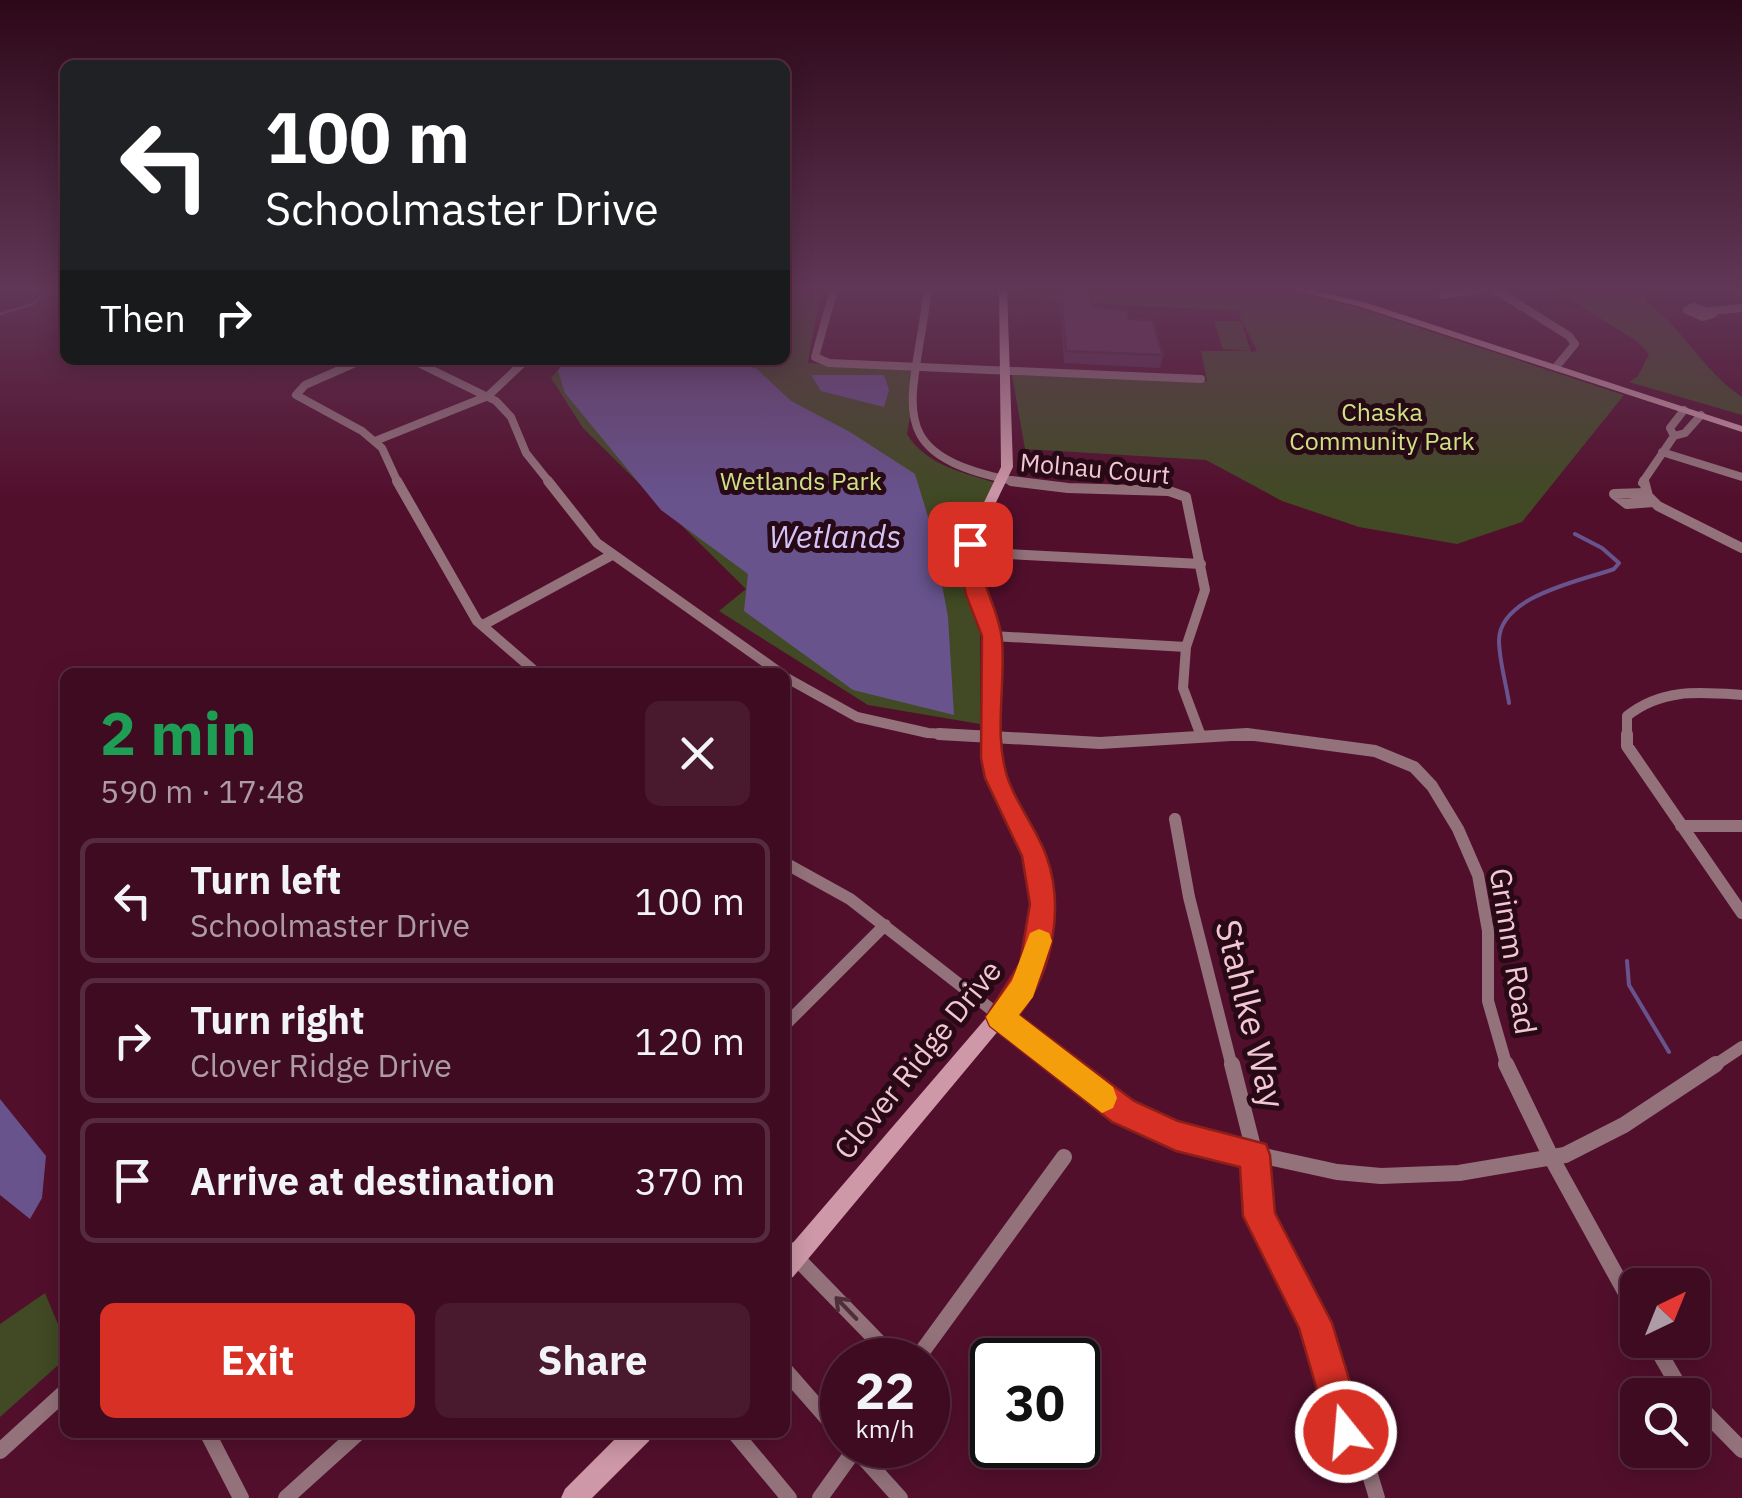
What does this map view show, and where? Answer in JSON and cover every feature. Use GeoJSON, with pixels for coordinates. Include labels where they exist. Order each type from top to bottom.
{"type":"FeatureCollection","features":[{"type":"Feature","properties":{"kind":"street"},"geometry":{"type":"LineString","coordinates":[[820,359],[829,363],[1201,379]]}},
{"type":"Feature","properties":{"kind":"street","name":"Molnau Court"},"geometry":{"type":"LineString","coordinates":[[919,359],[913,420],[921,440],[950,463],[1001,480],[1170,491],[1190,496],[1201,564]]}},
{"type":"Feature","properties":{"kind":"street"},"geometry":{"type":"LineString","coordinates":[[1004,359],[1006,467],[970,544],[970,552],[1201,564],[1204,601],[1186,647],[1184,688],[1201,736]]}},
{"type":"Feature","properties":{"kind":"street"},"geometry":{"type":"LineString","coordinates":[[1528,359],[1742,428]]}},
{"type":"Feature","properties":{"kind":"street"},"geometry":{"type":"LineString","coordinates":[[1556,368],[1563,359]]}},
{"type":"Feature","properties":{"kind":"street"},"geometry":{"type":"LineString","coordinates":[[351,365],[305,385],[296,394],[375,441],[482,625],[531,668]]}},
{"type":"Feature","properties":{"kind":"street"},"geometry":{"type":"LineString","coordinates":[[423,365],[488,396]]}},
{"type":"Feature","properties":{"kind":"street"},"geometry":{"type":"LineString","coordinates":[[375,441],[488,396],[522,365]]}},
{"type":"Feature","properties":{"kind":"street","name":"Grimm Road"},"geometry":{"type":"LineString","coordinates":[[488,396],[507,412],[526,453],[610,556],[772,668]]}},
{"type":"Feature","properties":{"kind":"street"},"geometry":{"type":"LineString","coordinates":[[1674,436],[1670,428],[1684,410]]}},
{"type":"Feature","properties":{"kind":"street"},"geometry":{"type":"LineString","coordinates":[[1700,415],[1685,433],[1674,436],[1642,484],[1654,502],[1742,548]]}},
{"type":"Feature","properties":{"kind":"street"},"geometry":{"type":"LineString","coordinates":[[1662,452],[1742,478]]}},
{"type":"Feature","properties":{"kind":"street"},"geometry":{"type":"LineString","coordinates":[[1645,493],[1614,494],[1627,504],[1654,502]]}},
{"type":"Feature","properties":{"kind":"street","name":"Clover Ridge Drive"},"geometry":{"type":"LineString","coordinates":[[790,1256],[1000,1017],[1023,988],[1034,964],[1043,904],[1034,856],[996,778],[992,636],[976,595],[970,552]]}},
{"type":"Feature","properties":{"kind":"street"},"geometry":{"type":"LineString","coordinates":[[482,625],[610,556]]}},
{"type":"Feature","properties":{"kind":"street"},"geometry":{"type":"LineString","coordinates":[[992,636],[1186,647]]}},
{"type":"Feature","properties":{"kind":"street","name":"Grimm Road"},"geometry":{"type":"LineString","coordinates":[[790,680],[834,707],[880,724],[928,733],[1096,743],[1262,736],[1376,751],[1402,760],[1424,776],[1458,829],[1478,875],[1488,931],[1487,986],[1494,1031],[1514,1083],[1620,1282]]}},
{"type":"Feature","properties":{"kind":"street"},"geometry":{"type":"LineString","coordinates":[[1742,695],[1669,692],[1640,703],[1627,716],[1627,746],[1742,912]]}},
{"type":"Feature","properties":{"kind":"street","name":"Stahlke Way"},"geometry":{"type":"LineString","coordinates":[[1176,819],[1189,897],[1255,1155],[1259,1216],[1314,1323],[1346,1432],[1366,1465],[1377,1498]]}},
{"type":"Feature","properties":{"kind":"street"},"geometry":{"type":"LineString","coordinates":[[1681,826],[1742,826]]}},
{"type":"Feature","properties":{"kind":"street"},"geometry":{"type":"LineString","coordinates":[[790,866],[850,899],[1123,1112],[1176,1136],[1336,1172],[1381,1176],[1459,1173],[1565,1155],[1624,1124],[1742,1047]]}},
{"type":"Feature","properties":{"kind":"street"},"geometry":{"type":"LineString","coordinates":[[790,1020],[885,925]]}},
{"type":"Feature","properties":{"kind":"street"},"geometry":{"type":"LineString","coordinates":[[932,1338],[1064,1157]]}},
{"type":"Feature","properties":{"kind":"street"},"geometry":{"type":"LineString","coordinates":[[790,1258],[873,1338]]}},
{"type":"Feature","properties":{"kind":"street"},"geometry":{"type":"LineString","coordinates":[[790,1376],[820,1409]]}},
{"type":"Feature","properties":{"kind":"street"},"geometry":{"type":"LineString","coordinates":[[0,1450],[60,1396]]}},
{"type":"Feature","properties":{"kind":"street"},"geometry":{"type":"LineString","coordinates":[[1710,1417],[1742,1450]]}},
{"type":"Feature","properties":{"kind":"street"},"geometry":{"type":"LineString","coordinates":[[210,1438],[241,1498]]}},
{"type":"Feature","properties":{"kind":"street"},"geometry":{"type":"LineString","coordinates":[[286,1498],[352,1438]]}},
{"type":"Feature","properties":{"kind":"street"},"geometry":{"type":"LineString","coordinates":[[574,1498],[634,1438]]}},
{"type":"Feature","properties":{"kind":"street"},"geometry":{"type":"LineString","coordinates":[[739,1438],[789,1498]]}},
{"type":"Feature","properties":{"kind":"street"},"geometry":{"type":"LineString","coordinates":[[820,1498],[838,1468]]}},
{"type":"Feature","properties":{"kind":"street"},"geometry":{"type":"LineString","coordinates":[[873,1468],[900,1498]]}},
{"type":"Feature","properties":{"kind":"green space","name":"Wetlands"},"geometry":{"type":"Polygon","coordinates":[[[790,359],[918,371],[907,434],[936,461],[999,484],[958,544],[980,629],[980,724],[868,705],[719,611],[746,589],[583,428],[551,378],[562,365],[790,365],[790,359]]]}},
{"type":"Feature","properties":{"kind":"green space","name":"Chaska Community Park"},"geometry":{"type":"Polygon","coordinates":[[[1203,359],[1514,359],[1624,395],[1522,522],[1457,544],[1359,527],[1282,501],[1206,460],[1025,449],[1012,375],[1207,381],[1203,359]]]}},
{"type":"Feature","properties":{"kind":"green space"},"geometry":{"type":"Polygon","coordinates":[[[1647,359],[1701,359],[1742,397],[1742,415],[1629,382],[1638,376],[1647,359]]]}},
{"type":"Feature","properties":{"kind":"green space"},"geometry":{"type":"Polygon","coordinates":[[[45,1293],[60,1329],[60,1363],[0,1417],[0,1324],[45,1293]]]}},
{"type":"Feature","properties":{"kind":"water","name":"Wetlands"},"geometry":{"type":"Polygon","coordinates":[[[562,365],[746,365],[757,369],[791,401],[850,432],[915,474],[932,530],[948,617],[954,715],[853,690],[744,611],[748,574],[661,510],[565,393],[558,371],[562,365]]]}},
{"type":"Feature","properties":{"kind":"water"},"geometry":{"type":"Polygon","coordinates":[[[811,375],[884,375],[889,390],[884,407],[821,391],[811,375]]]}},
{"type":"Feature","properties":{"kind":"water"},"geometry":{"type":"Polygon","coordinates":[[[0,1099],[46,1156],[42,1198],[30,1219],[0,1195],[0,1099]]]}},
{"type":"Feature","properties":{"kind":"waterway"},"geometry":{"type":"LineString","coordinates":[[1509,703],[1499,640],[1503,625],[1513,612],[1544,592],[1614,569],[1619,563],[1602,548],[1575,534]]}},
{"type":"Feature","properties":{"kind":"waterway"},"geometry":{"type":"LineString","coordinates":[[1627,961],[1629,985],[1669,1052]]}},
{"type":"Feature","properties":{"kind":"slow traffic"},"geometry":{"type":"LineString","coordinates":[[1039,941],[1023,988],[1000,1017],[1102,1098]]}},
{"type":"Feature","properties":{"kind":"route"},"geometry":{"type":"LineString","coordinates":[[970,544],[968,560],[976,595],[992,636],[992,758],[996,778],[1034,856],[1043,904],[1034,964],[1023,988],[1000,1017],[1123,1112],[1176,1136],[1255,1155],[1259,1216],[1314,1323],[1346,1432]]}},
{"type":"Feature","properties":{"kind":"park label","name":"Wetlands Park"},"geometry":{"type":"Point","coordinates":[801,480]}}]}
